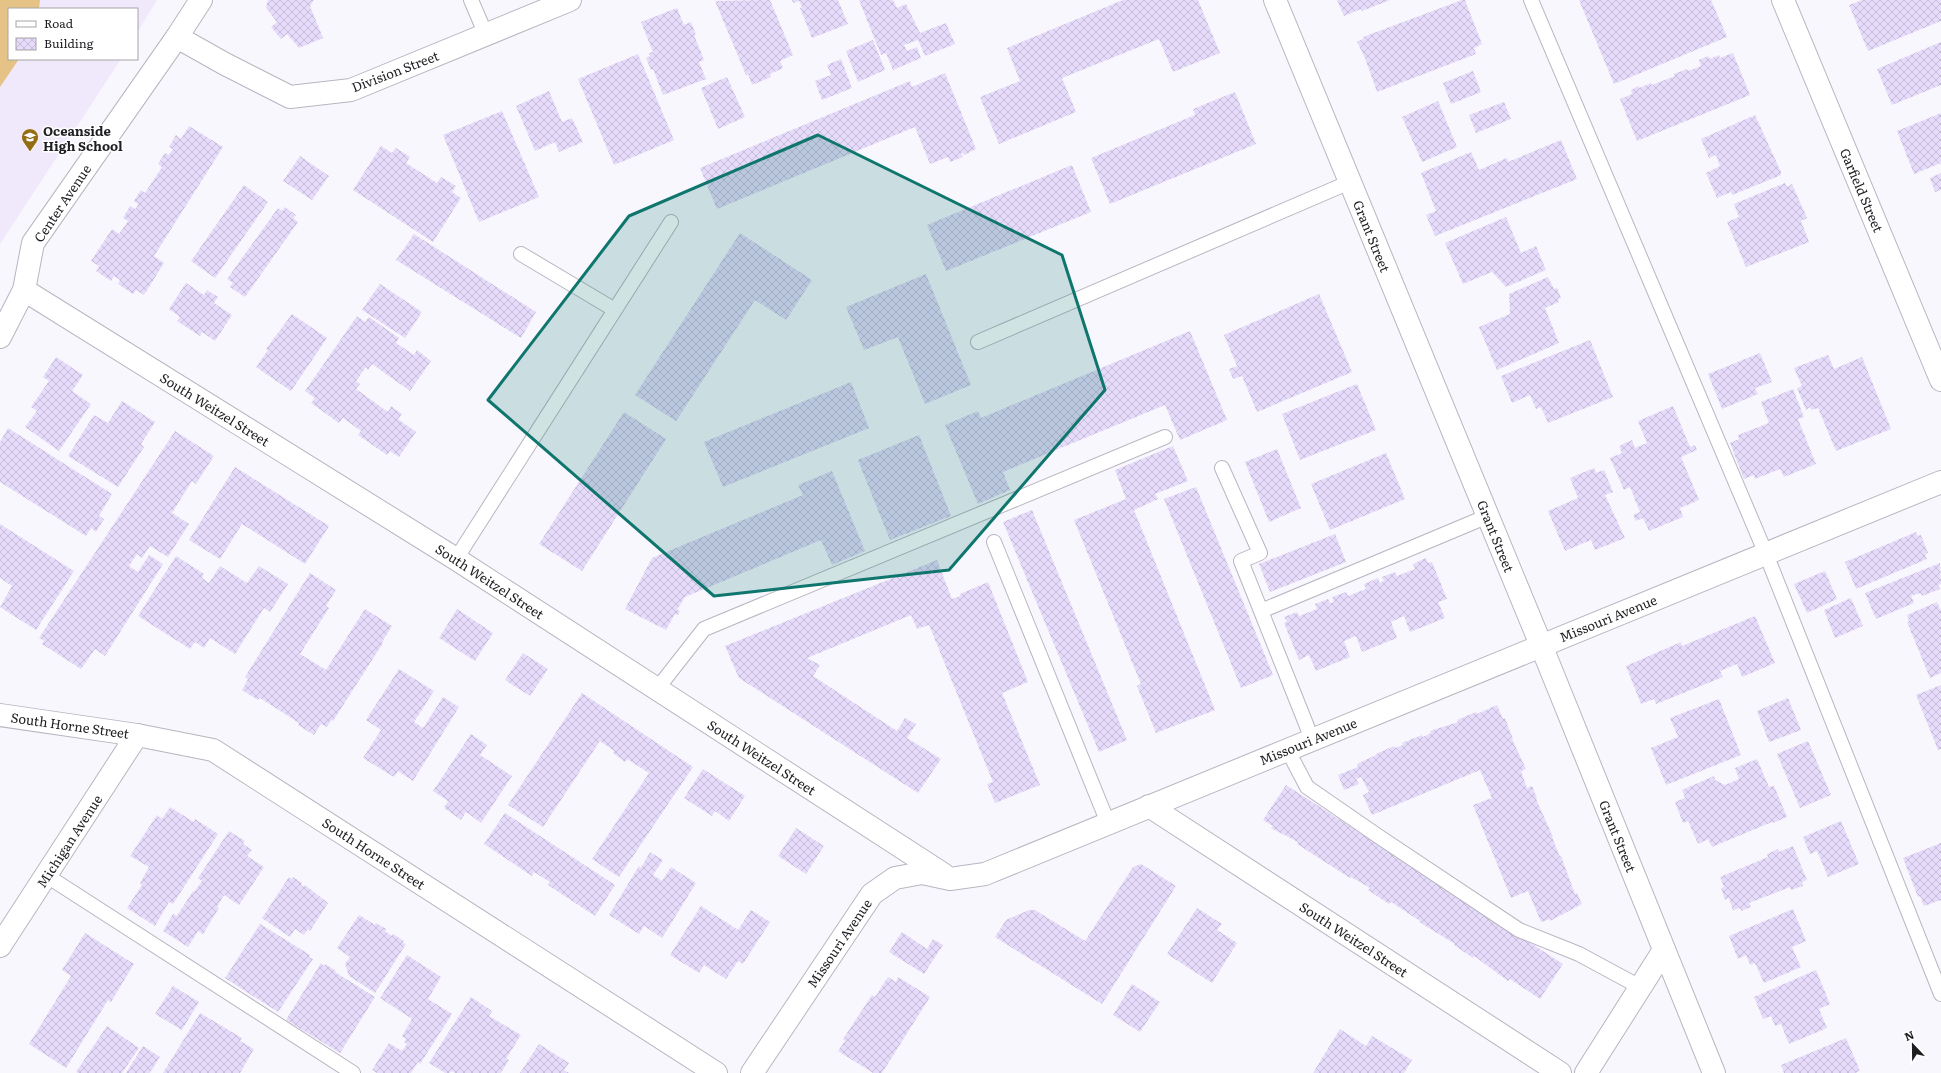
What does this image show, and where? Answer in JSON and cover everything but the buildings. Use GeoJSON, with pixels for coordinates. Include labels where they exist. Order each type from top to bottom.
{"type":"FeatureCollection","features":[{"type":"Feature","properties":{"kind":"street","name":"Center Avenue"},"geometry":{"type":"LineString","coordinates":[[0,337],[24,290],[33,243],[177,37],[201,0]]}},
{"type":"Feature","properties":{"kind":"street","name":"Division Street"},"geometry":{"type":"LineString","coordinates":[[177,37],[225,64],[290,97],[351,90],[570,0]]}},
{"type":"Feature","properties":{"kind":"street","name":"Grant Street"},"geometry":{"type":"LineString","coordinates":[[1275,0],[1541,645],[1714,1073]]}},
{"type":"Feature","properties":{"kind":"street","name":"Garfield Street"},"geometry":{"type":"LineString","coordinates":[[1783,0],[1941,380]]}},
{"type":"Feature","properties":{"kind":"street","name":"South Weitzel Street"},"geometry":{"type":"LineString","coordinates":[[24,290],[456,559],[950,879]]}},
{"type":"Feature","properties":{"kind":"street","name":"Missouri Avenue"},"geometry":{"type":"LineString","coordinates":[[752,1073],[872,894],[895,878],[922,873],[950,879],[985,874],[1941,482]]}},
{"type":"Feature","properties":{"kind":"street","name":"South Horne Street"},"geometry":{"type":"LineString","coordinates":[[0,715],[137,735],[213,750],[716,1073]]}},
{"type":"Feature","properties":{"kind":"street","name":"Michigan Avenue"},"geometry":{"type":"LineString","coordinates":[[0,946],[47,876],[137,735]]}},
{"type":"Feature","properties":{"kind":"street","name":"South Weitzel Street"},"geometry":{"type":"LineString","coordinates":[[1149,806],[1560,1073]]}},
{"type":"Feature","properties":{"kind":"street"},"geometry":{"type":"LineString","coordinates":[[1586,1073],[1664,950]]}},
{"type":"Feature","properties":{"kind":"lane"},"geometry":{"type":"LineString","coordinates":[[471,0],[486,35]]}},
{"type":"Feature","properties":{"kind":"lane"},"geometry":{"type":"LineString","coordinates":[[1531,0],[1766,554],[1941,994]]}},
{"type":"Feature","properties":{"kind":"lane"},"geometry":{"type":"LineString","coordinates":[[978,342],[1350,182]]}},
{"type":"Feature","properties":{"kind":"lane"},"geometry":{"type":"LineString","coordinates":[[456,559],[671,222]]}},
{"type":"Feature","properties":{"kind":"lane"},"geometry":{"type":"LineString","coordinates":[[521,254],[615,310]]}},
{"type":"Feature","properties":{"kind":"lane"},"geometry":{"type":"LineString","coordinates":[[657,689],[704,628],[1165,437]]}},
{"type":"Feature","properties":{"kind":"lane"},"geometry":{"type":"LineString","coordinates":[[1222,468],[1260,553],[1241,560],[1312,739]]}},
{"type":"Feature","properties":{"kind":"lane"},"geometry":{"type":"LineString","coordinates":[[1260,611],[1488,516]]}},
{"type":"Feature","properties":{"kind":"lane"},"geometry":{"type":"LineString","coordinates":[[994,542],[1108,823]]}},
{"type":"Feature","properties":{"kind":"lane"},"geometry":{"type":"LineString","coordinates":[[1288,749],[1307,787],[1378,836],[1519,930],[1579,954],[1640,988]]}},
{"type":"Feature","properties":{"kind":"lane"},"geometry":{"type":"LineString","coordinates":[[47,876],[353,1073]]}},
{"type":"Feature","properties":{"kind":"highlighted area"},"geometry":{"type":"Polygon","coordinates":[[[818,135],[1062,255],[1105,390],[949,570],[714,596],[488,400],[629,216],[818,135]]]}},
{"type":"Feature","properties":{"kind":"shaded area","name":"Oceanside High School"},"geometry":{"type":"Polygon","coordinates":[[[0,0],[157,0],[138,31],[138,8],[8,8],[8,60],[120,60],[0,244],[0,0]]]}},
{"type":"Feature","properties":{"kind":"shaded area"},"geometry":{"type":"Polygon","coordinates":[[[0,0],[40,0],[39,8],[8,8],[8,60],[18,60],[0,87],[0,0]]]}},
{"type":"Feature","properties":{"kind":"place","name":"Oceanside High School"},"geometry":{"type":"Point","coordinates":[30,152]}}]}
